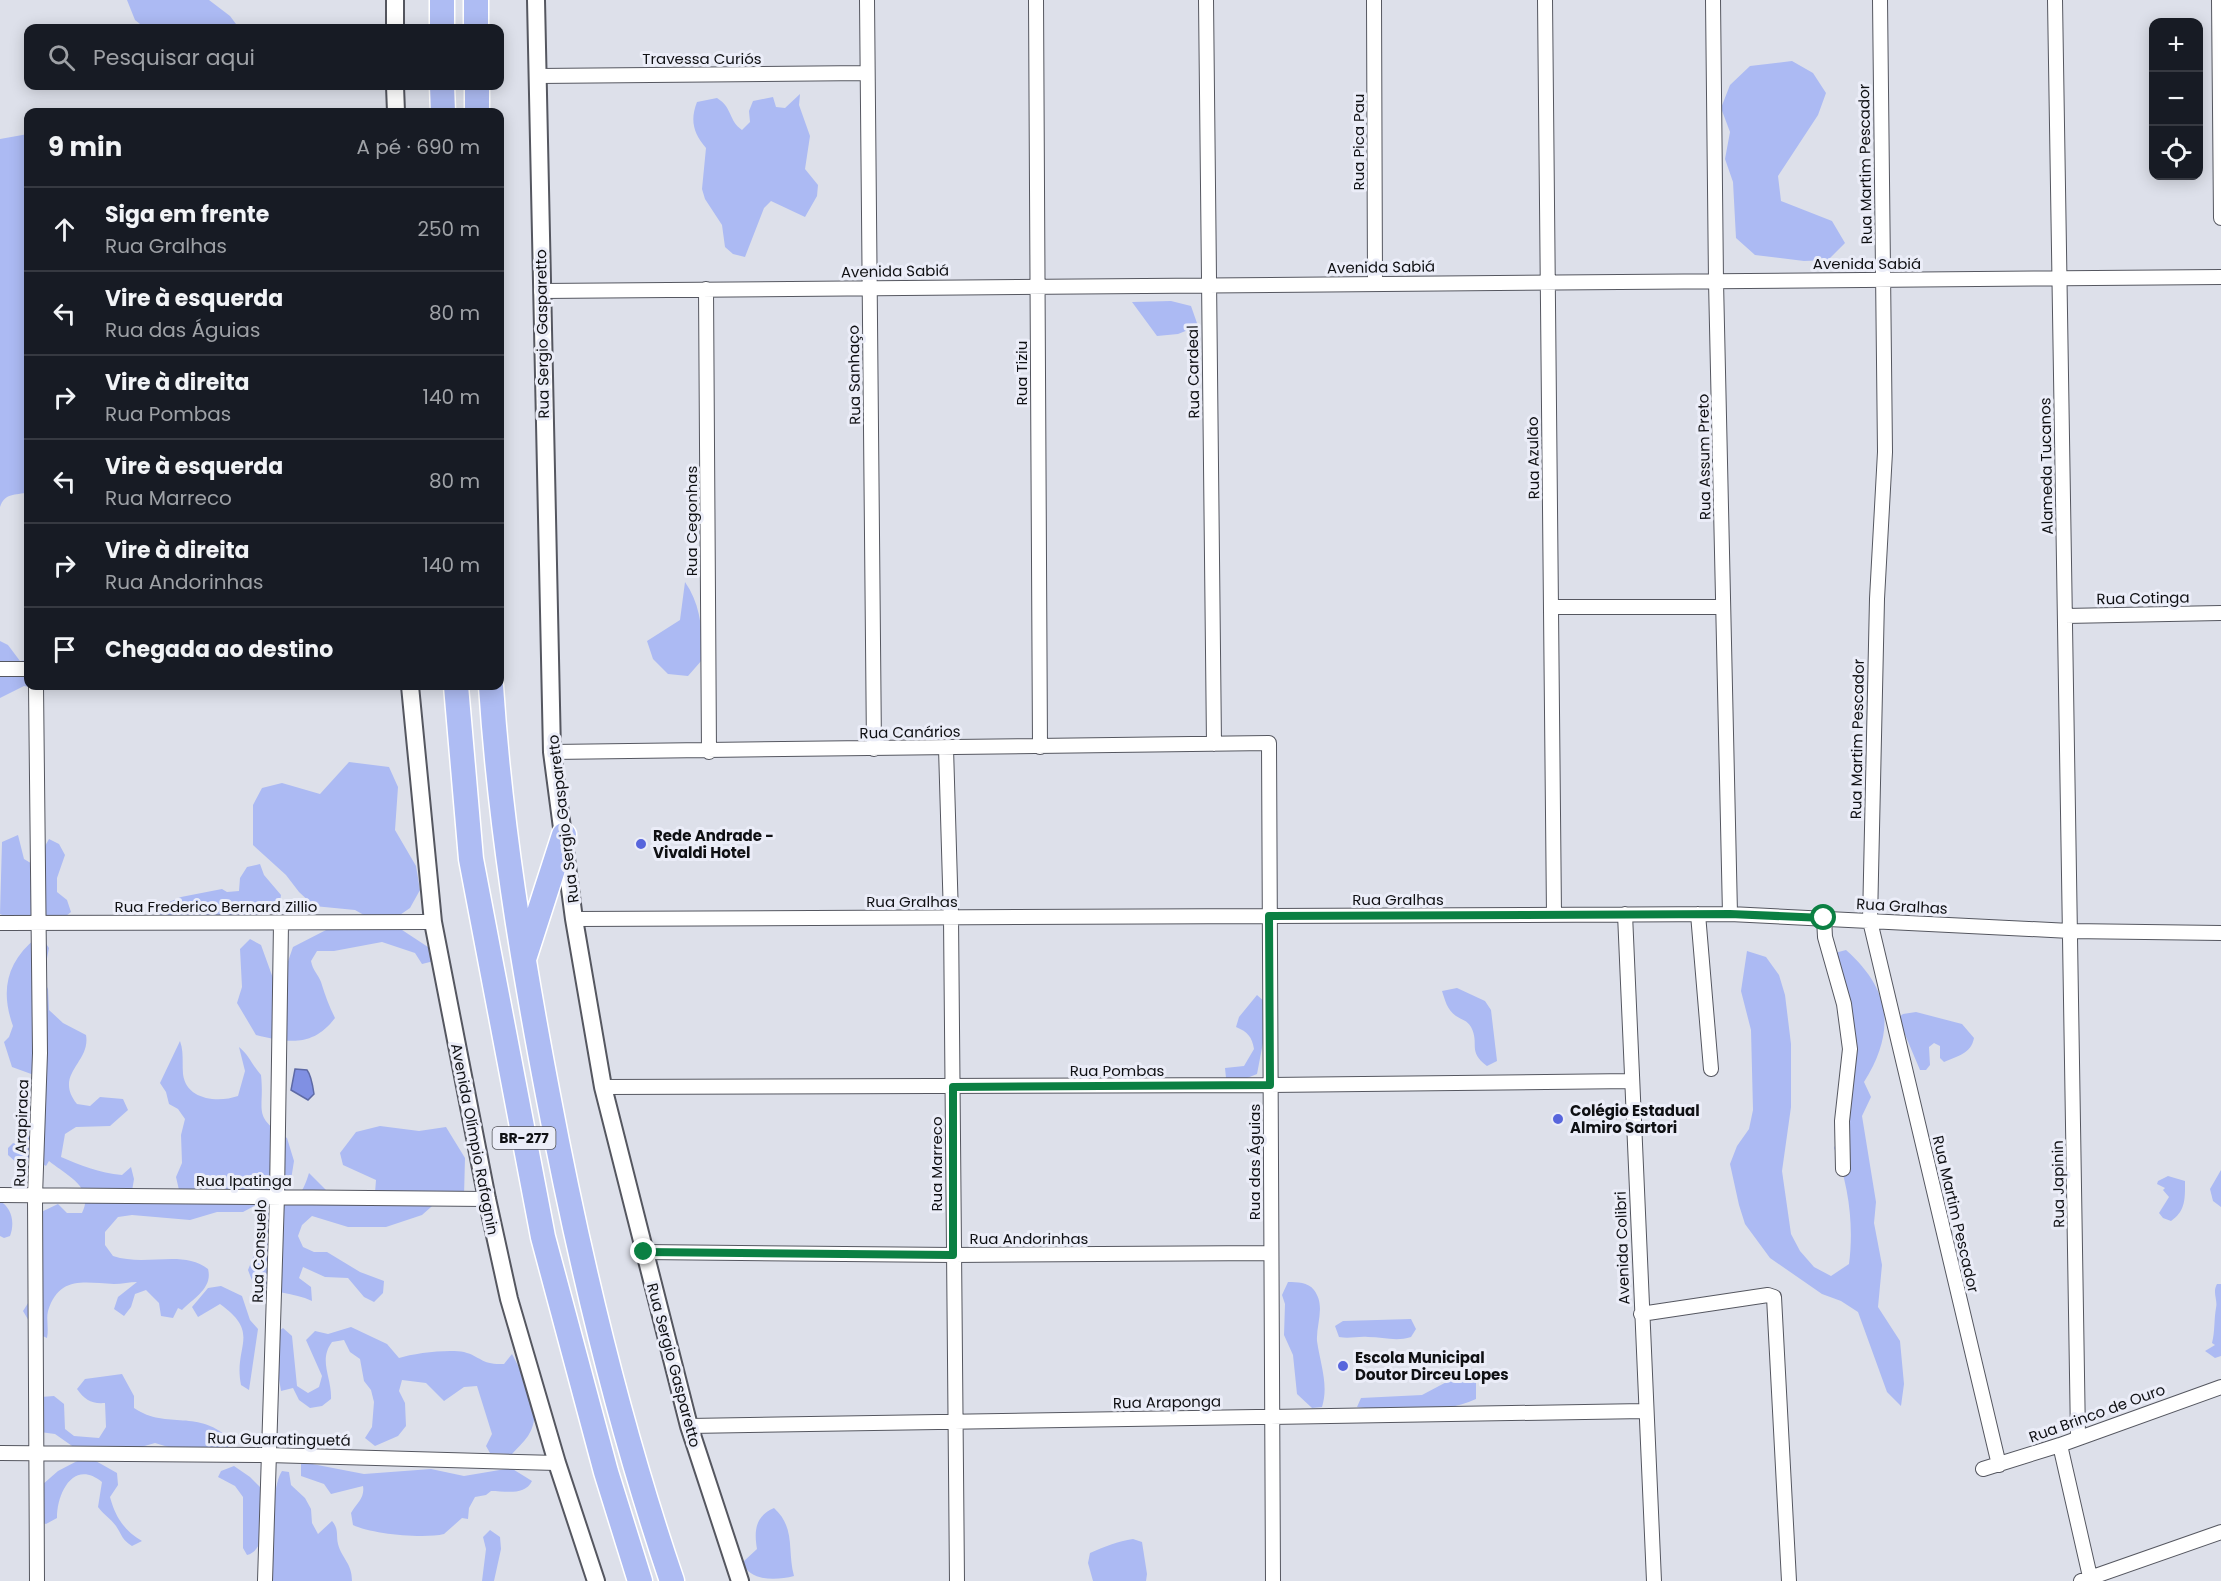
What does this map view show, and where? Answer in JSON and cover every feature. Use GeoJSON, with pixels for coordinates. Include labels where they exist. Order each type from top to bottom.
{"type":"FeatureCollection","features":[{"type":"Feature","properties":{"kind":"highway"},"geometry":{"type":"LineString","coordinates":[[442,0],[442,24]]}},
{"type":"Feature","properties":{"kind":"highway"},"geometry":{"type":"LineString","coordinates":[[476,0],[476,24]]}},
{"type":"Feature","properties":{"kind":"highway"},"geometry":{"type":"LineString","coordinates":[[442,90],[443,108]]}},
{"type":"Feature","properties":{"kind":"highway"},"geometry":{"type":"LineString","coordinates":[[477,90],[477,108]]}},
{"type":"Feature","properties":{"kind":"highway","name":"BR-277"},"geometry":{"type":"LineString","coordinates":[[456,690],[471,859],[543,1237],[606,1472],[640,1581]]}},
{"type":"Feature","properties":{"kind":"highway","name":"BR-277"},"geometry":{"type":"LineString","coordinates":[[491,690],[504,840],[523,964],[562,1170],[606,1360],[648,1512],[672,1581]]}},
{"type":"Feature","properties":{"kind":"highway"},"geometry":{"type":"LineString","coordinates":[[523,964],[564,835]]}},
{"type":"Feature","properties":{"kind":"street"},"geometry":{"type":"LineString","coordinates":[[395,0],[395,24]]}},
{"type":"Feature","properties":{"kind":"street","name":"Rua Sergio Gasparetto"},"geometry":{"type":"LineString","coordinates":[[537,0],[541,291],[552,752],[574,919],[603,1087],[689,1426],[740,1581]]}},
{"type":"Feature","properties":{"kind":"street","name":"Rua Sanhaço"},"geometry":{"type":"LineString","coordinates":[[867,0],[874,749]]}},
{"type":"Feature","properties":{"kind":"street","name":"Rua Tiziu"},"geometry":{"type":"LineString","coordinates":[[1036,0],[1040,747]]}},
{"type":"Feature","properties":{"kind":"street","name":"Rua Cardeal"},"geometry":{"type":"LineString","coordinates":[[1206,0],[1214,744]]}},
{"type":"Feature","properties":{"kind":"street","name":"Rua Pica Pau"},"geometry":{"type":"LineString","coordinates":[[1374,0],[1375,284]]}},
{"type":"Feature","properties":{"kind":"street","name":"Rua Azulão"},"geometry":{"type":"LineString","coordinates":[[1545,0],[1554,915]]}},
{"type":"Feature","properties":{"kind":"street","name":"Rua Assum Preto"},"geometry":{"type":"LineString","coordinates":[[1713,0],[1716,281],[1730,914]]}},
{"type":"Feature","properties":{"kind":"street","name":"Rua Martim Pescador"},"geometry":{"type":"LineString","coordinates":[[1881,0],[1885,452],[1877,599],[1870,921],[1999,1465]]}},
{"type":"Feature","properties":{"kind":"street","name":"Alameda Tucanos"},"geometry":{"type":"LineString","coordinates":[[2055,0],[2070,931]]}},
{"type":"Feature","properties":{"kind":"street"},"geometry":{"type":"LineString","coordinates":[[2219,0],[2221,218]]}},
{"type":"Feature","properties":{"kind":"street","name":"Travessa Curiós"},"geometry":{"type":"LineString","coordinates":[[538,76],[867,74]]}},
{"type":"Feature","properties":{"kind":"street"},"geometry":{"type":"LineString","coordinates":[[395,90],[396,108]]}},
{"type":"Feature","properties":{"kind":"street","name":"Avenida Sabiá"},"geometry":{"type":"LineString","coordinates":[[541,291],[2221,277]]}},
{"type":"Feature","properties":{"kind":"street","name":"Rua Cegonhas"},"geometry":{"type":"LineString","coordinates":[[706,289],[709,752]]}},
{"type":"Feature","properties":{"kind":"street"},"geometry":{"type":"LineString","coordinates":[[1551,607],[1723,607]]}},
{"type":"Feature","properties":{"kind":"street","name":"Rua Cotinga"},"geometry":{"type":"LineString","coordinates":[[2065,616],[2221,613]]}},
{"type":"Feature","properties":{"kind":"street"},"geometry":{"type":"LineString","coordinates":[[0,669],[24,669]]}},
{"type":"Feature","properties":{"kind":"street","name":"Rua Arapiraca"},"geometry":{"type":"LineString","coordinates":[[36,690],[40,1053],[35,1196],[34,1454],[37,1581]]}},
{"type":"Feature","properties":{"kind":"street","name":"Avenida Olímpio Rafagnin"},"geometry":{"type":"LineString","coordinates":[[410,690],[433,922],[487,1199],[509,1299],[557,1462],[596,1581]]}},
{"type":"Feature","properties":{"kind":"street","name":"Rua Canários"},"geometry":{"type":"LineString","coordinates":[[552,752],[709,752],[1269,743]]}},
{"type":"Feature","properties":{"kind":"street","name":"Rua das Águias"},"geometry":{"type":"LineString","coordinates":[[1269,743],[1273,1581]]}},
{"type":"Feature","properties":{"kind":"street","name":"Rua Marreco"},"geometry":{"type":"LineString","coordinates":[[946,748],[951,917],[957,1581]]}},
{"type":"Feature","properties":{"kind":"street","name":"Avenida Colibri"},"geometry":{"type":"LineString","coordinates":[[1625,914],[1654,1581]]}},
{"type":"Feature","properties":{"kind":"street"},"geometry":{"type":"LineString","coordinates":[[1698,914],[1711,1069]]}},
{"type":"Feature","properties":{"kind":"street","name":"Rua Gralhas"},"geometry":{"type":"LineString","coordinates":[[574,919],[1730,914],[2070,931],[2221,933]]}},
{"type":"Feature","properties":{"kind":"street"},"geometry":{"type":"LineString","coordinates":[[1824,918],[1825,937],[1844,1004],[1850,1049],[1842,1121],[1843,1169]]}},
{"type":"Feature","properties":{"kind":"street","name":"Rua Frederico Bernard Zillio"},"geometry":{"type":"LineString","coordinates":[[0,923],[433,922]]}},
{"type":"Feature","properties":{"kind":"street","name":"Rua Consuelo"},"geometry":{"type":"LineString","coordinates":[[265,1581],[277,1196],[281,923]]}},
{"type":"Feature","properties":{"kind":"street","name":"Rua Japinin"},"geometry":{"type":"LineString","coordinates":[[2070,931],[2078,1437]]}},
{"type":"Feature","properties":{"kind":"street","name":"Rua Pombas"},"geometry":{"type":"LineString","coordinates":[[603,1087],[953,1087],[1632,1081]]}},
{"type":"Feature","properties":{"kind":"street","name":"Rua Ipatinga"},"geometry":{"type":"LineString","coordinates":[[0,1195],[487,1199]]}},
{"type":"Feature","properties":{"kind":"street","name":"Rua Andorinhas"},"geometry":{"type":"LineString","coordinates":[[644,1252],[953,1255],[1271,1253]]}},
{"type":"Feature","properties":{"kind":"street"},"geometry":{"type":"LineString","coordinates":[[1641,1314],[1768,1294],[1774,1297],[1789,1581]]}},
{"type":"Feature","properties":{"kind":"street","name":"Rua Brinco de Ouro"},"geometry":{"type":"LineString","coordinates":[[1983,1469],[2060,1445],[2221,1387]]}},
{"type":"Feature","properties":{"kind":"street","name":"Rua Araponga"},"geometry":{"type":"LineString","coordinates":[[689,1426],[1645,1412]]}},
{"type":"Feature","properties":{"kind":"street"},"geometry":{"type":"LineString","coordinates":[[2060,1445],[2087,1580],[2221,1532]]}},
{"type":"Feature","properties":{"kind":"street","name":"Rua Guaratinguetá"},"geometry":{"type":"LineString","coordinates":[[0,1454],[268,1455],[557,1462]]}},
{"type":"Feature","properties":{"kind":"street"},"geometry":{"type":"LineString","coordinates":[[1647,1581],[1667,1581]]}},
{"type":"Feature","properties":{"kind":"shaded area"},"geometry":{"type":"Polygon","coordinates":[[[127,0],[209,0],[230,16],[236,24],[140,24],[135,20],[127,0]]]}},
{"type":"Feature","properties":{"kind":"shaded area"},"geometry":{"type":"Polygon","coordinates":[[[1792,61],[1813,73],[1826,93],[1818,115],[1778,176],[1781,201],[1832,221],[1845,243],[1828,260],[1804,261],[1755,255],[1736,238],[1733,182],[1725,159],[1730,132],[1721,108],[1730,85],[1750,66],[1792,61]]]}},
{"type":"Feature","properties":{"kind":"shaded area"},"geometry":{"type":"Polygon","coordinates":[[[800,94],[799,105],[810,136],[805,169],[818,185],[817,196],[805,217],[771,201],[764,208],[745,257],[733,254],[725,247],[722,225],[705,199],[702,189],[706,148],[698,137],[693,121],[697,102],[717,98],[726,106],[734,122],[742,130],[750,122],[749,111],[753,101],[773,97],[776,107],[785,108],[800,94]]]}},
{"type":"Feature","properties":{"kind":"shaded area"},"geometry":{"type":"Polygon","coordinates":[[[24,135],[24,493],[11,495],[2,502],[0,507],[0,139],[24,135]]]}},
{"type":"Feature","properties":{"kind":"shaded area"},"geometry":{"type":"Polygon","coordinates":[[[1171,301],[1191,306],[1198,326],[1178,334],[1157,336],[1132,302],[1171,301]]]}},
{"type":"Feature","properties":{"kind":"shaded area"},"geometry":{"type":"Polygon","coordinates":[[[685,582],[698,609],[702,639],[702,660],[688,676],[668,674],[653,659],[647,641],[680,620],[685,582]]]}},
{"type":"Feature","properties":{"kind":"shaded area"},"geometry":{"type":"Polygon","coordinates":[[[0,641],[8,645],[20,661],[24,660],[24,686],[0,698],[0,641]]]}},
{"type":"Feature","properties":{"kind":"shaded area"},"geometry":{"type":"Polygon","coordinates":[[[349,762],[389,767],[398,787],[395,830],[416,866],[420,890],[410,908],[394,919],[373,920],[355,910],[314,906],[286,875],[253,845],[253,805],[262,788],[282,783],[320,794],[349,762]]]}},
{"type":"Feature","properties":{"kind":"shaded area"},"geometry":{"type":"Polygon","coordinates":[[[18,835],[24,859],[34,865],[49,839],[59,844],[65,855],[57,878],[57,892],[67,900],[71,912],[64,917],[37,922],[17,920],[0,914],[2,842],[18,835]]]}},
{"type":"Feature","properties":{"kind":"shaded area"},"geometry":{"type":"Polygon","coordinates":[[[260,864],[264,875],[281,895],[279,908],[267,914],[238,920],[162,919],[158,907],[181,897],[222,889],[227,892],[239,891],[240,878],[247,867],[260,864]]]}},
{"type":"Feature","properties":{"kind":"shaded area"},"geometry":{"type":"Polygon","coordinates":[[[341,926],[396,926],[431,949],[434,961],[422,964],[415,953],[382,942],[334,951],[317,951],[311,961],[335,1018],[318,1034],[300,1040],[279,1040],[256,1035],[237,1003],[242,987],[240,949],[250,939],[261,945],[274,981],[285,970],[293,947],[328,929],[341,926]]]}},
{"type":"Feature","properties":{"kind":"shaded area"},"geometry":{"type":"Polygon","coordinates":[[[36,938],[42,938],[49,948],[43,979],[48,989],[49,1010],[63,1023],[86,1035],[86,1045],[71,1076],[69,1084],[71,1094],[77,1104],[90,1106],[100,1097],[123,1099],[128,1110],[110,1126],[76,1127],[65,1134],[61,1157],[114,1174],[122,1175],[131,1167],[134,1179],[132,1191],[179,1190],[176,1177],[182,1163],[181,1135],[185,1119],[178,1109],[169,1104],[166,1092],[160,1083],[180,1041],[185,1083],[196,1094],[213,1099],[238,1096],[245,1071],[239,1047],[261,1075],[261,1105],[264,1118],[268,1124],[287,1138],[294,1161],[290,1186],[270,1203],[256,1205],[243,1212],[217,1212],[190,1220],[132,1215],[118,1217],[105,1232],[105,1245],[113,1256],[138,1260],[187,1260],[208,1269],[208,1282],[205,1287],[182,1310],[178,1308],[173,1318],[161,1316],[159,1303],[146,1290],[135,1294],[131,1307],[124,1316],[114,1309],[118,1297],[137,1282],[83,1283],[66,1286],[53,1299],[48,1311],[47,1338],[36,1333],[23,1311],[30,1300],[37,1214],[58,1204],[67,1213],[82,1213],[85,1204],[85,1196],[77,1182],[49,1161],[46,1166],[35,1159],[18,1164],[8,1155],[8,1148],[13,1143],[19,1145],[33,1113],[34,1075],[12,1067],[4,1042],[9,1037],[13,1026],[9,1013],[7,989],[18,957],[36,938]]]}},
{"type":"Feature","properties":{"kind":"shaded area"},"geometry":{"type":"Polygon","coordinates":[[[1846,950],[1872,980],[1880,996],[1884,1012],[1881,1045],[1864,1082],[1871,1097],[1862,1116],[1876,1202],[1874,1223],[1882,1265],[1878,1307],[1900,1341],[1904,1384],[1901,1406],[1887,1392],[1858,1312],[1841,1301],[1822,1294],[1770,1258],[1745,1224],[1730,1164],[1737,1146],[1749,1129],[1753,1110],[1751,1030],[1741,991],[1747,951],[1766,957],[1779,975],[1785,995],[1791,1044],[1791,1107],[1782,1171],[1791,1234],[1800,1251],[1814,1267],[1831,1276],[1849,1264],[1851,1235],[1849,1205],[1834,1148],[1850,1112],[1855,1034],[1827,955],[1846,950]]]}},
{"type":"Feature","properties":{"kind":"shaded area"},"geometry":{"type":"Polygon","coordinates":[[[1457,988],[1485,1001],[1491,1010],[1497,1061],[1487,1066],[1477,1056],[1471,1027],[1466,1021],[1453,1014],[1445,1001],[1442,991],[1457,988]]]}},
{"type":"Feature","properties":{"kind":"shaded area"},"geometry":{"type":"Polygon","coordinates":[[[1257,995],[1265,1002],[1263,1022],[1265,1032],[1257,1074],[1247,1078],[1226,1078],[1225,1068],[1244,1066],[1254,1049],[1249,1035],[1236,1027],[1239,1017],[1257,995]]]}},
{"type":"Feature","properties":{"kind":"shaded area"},"geometry":{"type":"Polygon","coordinates":[[[1916,1012],[1962,1024],[1974,1038],[1970,1048],[1963,1054],[1944,1062],[1940,1058],[1940,1046],[1934,1043],[1929,1047],[1930,1065],[1926,1070],[1920,1070],[1898,1018],[1903,1014],[1916,1012]]]}},
{"type":"Feature","properties":{"kind":"shaded area"},"geometry":{"type":"Polygon","coordinates":[[[295,1069],[307,1070],[310,1075],[314,1094],[308,1100],[291,1090],[295,1069]]]}},
{"type":"Feature","properties":{"kind":"shaded area"},"geometry":{"type":"Polygon","coordinates":[[[380,1126],[419,1131],[446,1127],[465,1158],[464,1196],[440,1199],[422,1215],[386,1227],[348,1227],[312,1216],[302,1225],[298,1236],[303,1247],[314,1252],[327,1252],[360,1272],[384,1281],[383,1293],[374,1302],[364,1297],[348,1278],[325,1277],[303,1267],[299,1278],[311,1287],[312,1301],[253,1283],[248,1270],[258,1245],[256,1221],[294,1200],[304,1186],[309,1173],[327,1191],[339,1194],[375,1193],[376,1180],[343,1165],[340,1153],[356,1132],[380,1126]]]}},
{"type":"Feature","properties":{"kind":"shaded area"},"geometry":{"type":"Polygon","coordinates":[[[2221,1170],[2221,1207],[2213,1201],[2210,1189],[2221,1170]]]}},
{"type":"Feature","properties":{"kind":"shaded area"},"geometry":{"type":"Polygon","coordinates":[[[2168,1176],[2185,1181],[2185,1198],[2182,1208],[2171,1221],[2163,1218],[2159,1213],[2169,1197],[2163,1190],[2165,1188],[2157,1184],[2158,1181],[2168,1176]]]}},
{"type":"Feature","properties":{"kind":"shaded area"},"geometry":{"type":"Polygon","coordinates":[[[0,1201],[10,1212],[12,1221],[10,1236],[4,1238],[0,1236],[0,1201]]]}},
{"type":"Feature","properties":{"kind":"shaded area"},"geometry":{"type":"Polygon","coordinates":[[[1288,1282],[1309,1285],[1318,1296],[1320,1315],[1317,1341],[1325,1390],[1322,1407],[1312,1408],[1297,1394],[1293,1355],[1284,1335],[1285,1304],[1282,1295],[1288,1282]]]}},
{"type":"Feature","properties":{"kind":"shaded area"},"geometry":{"type":"Polygon","coordinates":[[[2217,1284],[2221,1284],[2221,1356],[2215,1358],[2205,1351],[2215,1345],[2212,1343],[2217,1284]]]}},
{"type":"Feature","properties":{"kind":"shaded area"},"geometry":{"type":"Polygon","coordinates":[[[221,1286],[242,1296],[250,1320],[258,1329],[249,1390],[241,1385],[240,1360],[243,1333],[240,1324],[233,1314],[220,1304],[198,1317],[192,1307],[208,1288],[221,1286]]]}},
{"type":"Feature","properties":{"kind":"shaded area"},"geometry":{"type":"Polygon","coordinates":[[[1411,1319],[1416,1329],[1411,1337],[1400,1339],[1339,1337],[1335,1326],[1343,1321],[1411,1319]]]}},
{"type":"Feature","properties":{"kind":"shaded area"},"geometry":{"type":"Polygon","coordinates":[[[351,1327],[387,1344],[399,1358],[432,1352],[458,1351],[491,1363],[504,1364],[512,1354],[527,1384],[534,1405],[533,1426],[528,1436],[512,1454],[490,1453],[486,1446],[492,1434],[477,1386],[464,1387],[444,1401],[426,1383],[402,1380],[399,1391],[405,1403],[406,1426],[398,1436],[375,1446],[365,1438],[372,1427],[374,1402],[371,1390],[364,1381],[360,1359],[350,1352],[344,1340],[332,1342],[326,1356],[331,1399],[322,1406],[310,1408],[299,1400],[293,1388],[281,1391],[272,1336],[283,1328],[292,1336],[297,1386],[308,1393],[319,1387],[322,1376],[306,1340],[315,1331],[328,1334],[351,1327]]]}},
{"type":"Feature","properties":{"kind":"shaded area"},"geometry":{"type":"Polygon","coordinates":[[[1471,1369],[1476,1378],[1476,1399],[1463,1404],[1433,1410],[1386,1410],[1357,1407],[1361,1398],[1422,1395],[1471,1369]]]}},
{"type":"Feature","properties":{"kind":"shaded area"},"geometry":{"type":"Polygon","coordinates":[[[122,1374],[134,1396],[134,1408],[159,1418],[207,1425],[232,1441],[225,1451],[178,1450],[155,1443],[134,1449],[75,1448],[55,1434],[40,1432],[41,1397],[54,1396],[64,1404],[65,1429],[74,1436],[99,1438],[106,1427],[105,1403],[89,1400],[77,1389],[85,1379],[122,1374]]]}},
{"type":"Feature","properties":{"kind":"shaded area"},"geometry":{"type":"Polygon","coordinates":[[[81,1459],[94,1460],[117,1473],[118,1485],[110,1497],[112,1504],[125,1528],[142,1541],[132,1546],[124,1539],[114,1523],[98,1507],[102,1482],[83,1474],[75,1476],[64,1489],[57,1518],[46,1524],[39,1522],[42,1485],[58,1471],[81,1459]]]}},
{"type":"Feature","properties":{"kind":"shaded area"},"geometry":{"type":"Polygon","coordinates":[[[307,1463],[364,1474],[431,1469],[464,1476],[511,1468],[532,1481],[529,1486],[520,1491],[491,1491],[486,1495],[475,1497],[469,1508],[468,1519],[462,1518],[444,1534],[398,1535],[353,1525],[351,1513],[362,1497],[363,1486],[331,1494],[324,1484],[301,1476],[301,1464],[307,1463]]]}},
{"type":"Feature","properties":{"kind":"shaded area"},"geometry":{"type":"Polygon","coordinates":[[[234,1466],[263,1490],[261,1537],[259,1545],[247,1555],[243,1548],[243,1497],[235,1486],[218,1477],[221,1471],[234,1466]]]}},
{"type":"Feature","properties":{"kind":"shaded area"},"geometry":{"type":"Polygon","coordinates":[[[282,1471],[289,1472],[291,1485],[305,1498],[311,1509],[312,1523],[318,1534],[332,1521],[334,1524],[338,1544],[349,1565],[352,1581],[269,1581],[273,1506],[278,1479],[282,1471]]]}},
{"type":"Feature","properties":{"kind":"shaded area"},"geometry":{"type":"Polygon","coordinates":[[[774,1508],[781,1516],[788,1531],[794,1576],[779,1579],[756,1576],[750,1573],[743,1562],[757,1549],[756,1530],[759,1520],[774,1508]]]}},
{"type":"Feature","properties":{"kind":"shaded area"},"geometry":{"type":"Polygon","coordinates":[[[490,1530],[500,1537],[501,1549],[494,1581],[482,1581],[486,1549],[483,1537],[490,1530]]]}},
{"type":"Feature","properties":{"kind":"shaded area"},"geometry":{"type":"Polygon","coordinates":[[[1133,1539],[1142,1542],[1146,1581],[1093,1581],[1088,1563],[1090,1553],[1133,1539]]]}},
{"type":"Feature","properties":{"kind":"place","name":"Rede Andrade - Vivaldi Hotel"},"geometry":{"type":"Point","coordinates":[641,844]}},
{"type":"Feature","properties":{"kind":"place","name":"Colégio Estadual Almiro Sartori"},"geometry":{"type":"Point","coordinates":[1558,1119]}},
{"type":"Feature","properties":{"kind":"place","name":"Escola Municipal Doutor Dirceu Lopes"},"geometry":{"type":"Point","coordinates":[1343,1366]}},
{"type":"Feature","properties":{"kind":"route"},"geometry":{"type":"LineString","coordinates":[[644,1252],[953,1255],[953,1087],[1270,1085],[1269,916],[1730,914],[1824,918]]}}]}
